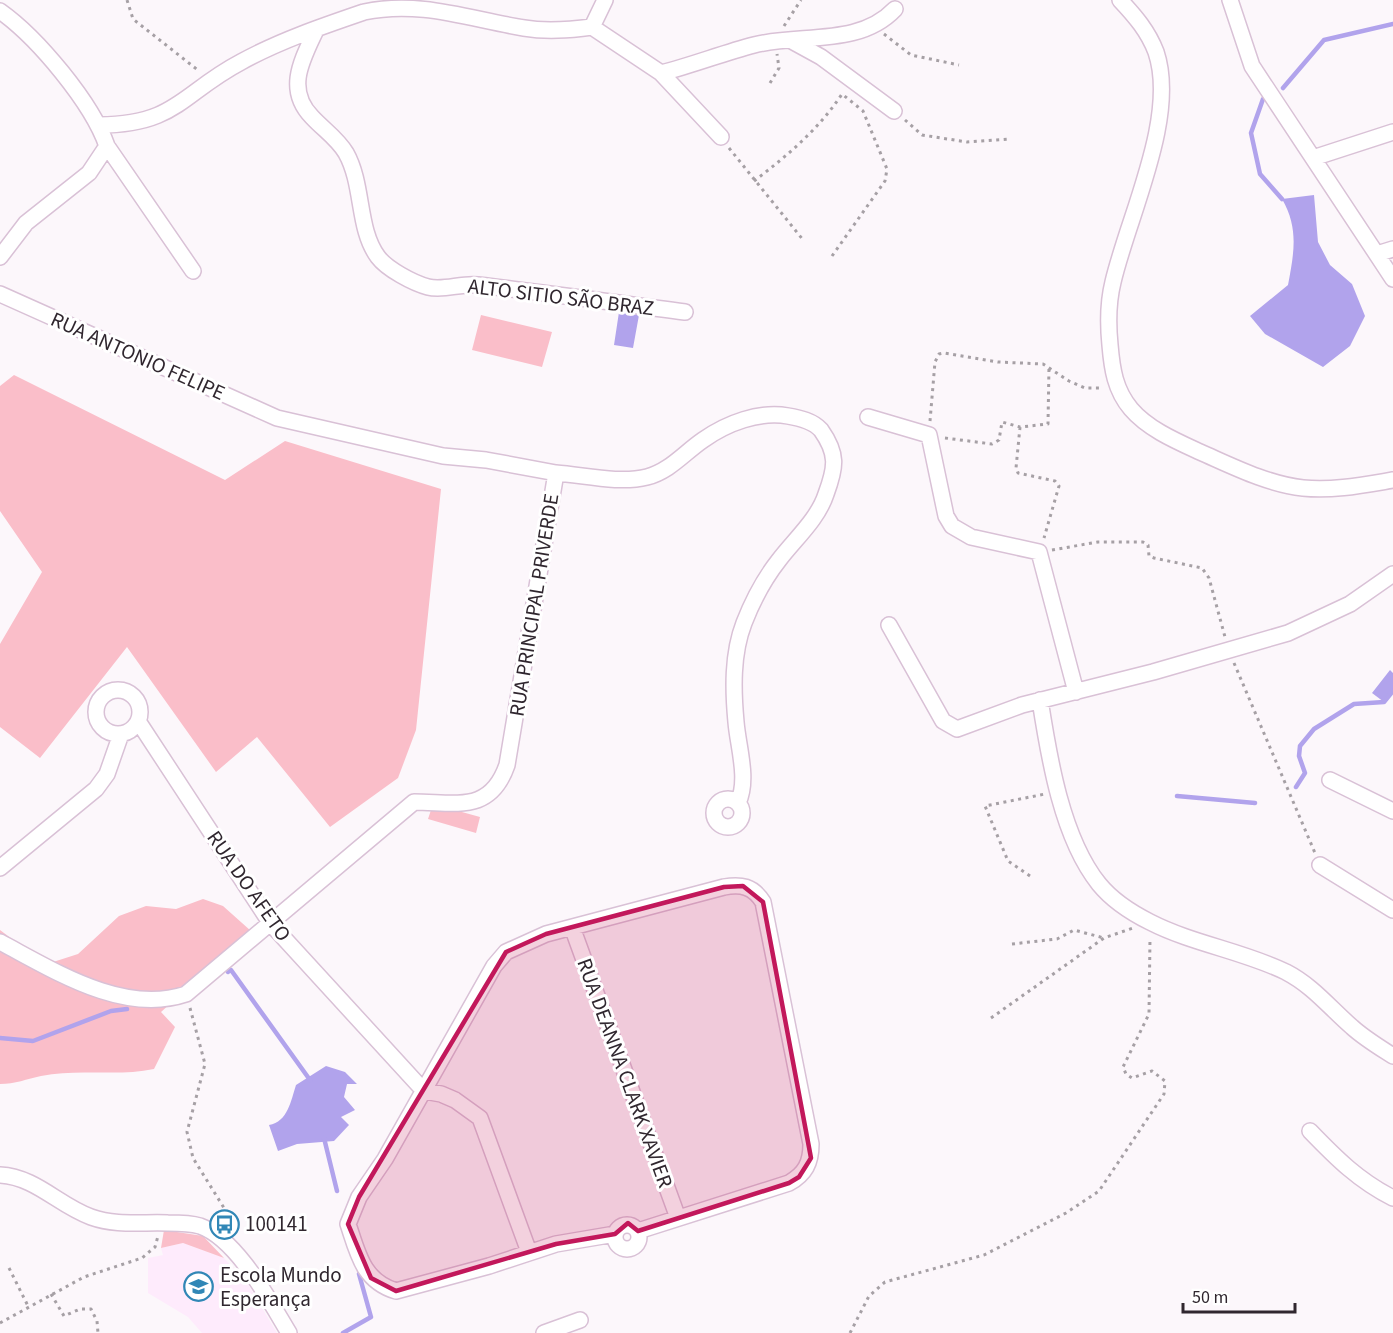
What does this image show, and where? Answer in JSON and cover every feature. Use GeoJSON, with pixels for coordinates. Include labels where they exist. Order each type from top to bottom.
{"type":"FeatureCollection","features":[{"type":"Feature","properties":{"kind":"street"},"geometry":{"type":"LineString","coordinates":[[592,27],[605,0]]}},
{"type":"Feature","properties":{"kind":"street"},"geometry":{"type":"LineString","coordinates":[[1120,0],[1140,22],[1149,38],[1161,72],[1162,96],[1154,145],[1112,283],[1109,337],[1116,388],[1131,409],[1151,426],[1234,468],[1269,480],[1301,488],[1328,489],[1393,480]]}},
{"type":"Feature","properties":{"kind":"street"},"geometry":{"type":"LineString","coordinates":[[1230,0],[1252,66],[1393,279]]}},
{"type":"Feature","properties":{"kind":"street"},"geometry":{"type":"LineString","coordinates":[[99,125],[142,122],[160,115],[240,62],[365,12],[395,5],[426,5],[542,30],[592,27],[661,73],[721,137]]}},
{"type":"Feature","properties":{"kind":"street"},"geometry":{"type":"LineString","coordinates":[[661,73],[756,44],[848,34],[868,29],[885,20],[895,9]]}},
{"type":"Feature","properties":{"kind":"street"},"geometry":{"type":"LineString","coordinates":[[0,10],[15,21],[53,62],[99,125],[107,146],[193,271]]}},
{"type":"Feature","properties":{"kind":"street","name":"ALTO SITIO SÃO BRAZ"},"geometry":{"type":"LineString","coordinates":[[316,30],[296,81],[298,95],[303,106],[340,144],[350,160],[357,180],[371,246],[380,260],[412,280],[434,288],[473,285],[685,312]]}},
{"type":"Feature","properties":{"kind":"street"},"geometry":{"type":"LineString","coordinates":[[790,40],[821,57],[894,111]]}},
{"type":"Feature","properties":{"kind":"street"},"geometry":{"type":"LineString","coordinates":[[1313,158],[1393,132]]}},
{"type":"Feature","properties":{"kind":"street"},"geometry":{"type":"LineString","coordinates":[[0,256],[26,223],[89,173],[107,146]]}},
{"type":"Feature","properties":{"kind":"street"},"geometry":{"type":"LineString","coordinates":[[1377,254],[1393,249]]}},
{"type":"Feature","properties":{"kind":"street","name":"RUA ANTONIO FELIPE"},"geometry":{"type":"LineString","coordinates":[[0,294],[277,418]]}},
{"type":"Feature","properties":{"kind":"street"},"geometry":{"type":"LineString","coordinates":[[556,473],[613,478],[645,477],[664,471],[704,439],[734,423],[758,416],[780,414],[803,418],[818,427],[832,446],[834,468],[825,497],[812,519],[777,562],[756,594],[743,626],[736,656],[735,691],[743,786],[738,803]]}},
{"type":"Feature","properties":{"kind":"street"},"geometry":{"type":"LineString","coordinates":[[868,417],[929,435],[946,516],[952,526],[971,537],[1040,552],[1076,692]]}},
{"type":"Feature","properties":{"kind":"street","name":"RUA PRINCIPAL PRIVERDE"},"geometry":{"type":"LineString","coordinates":[[271,924],[414,802],[476,802],[491,794],[501,782],[507,765],[556,473],[486,460],[443,456],[277,418]]}},
{"type":"Feature","properties":{"kind":"street"},"geometry":{"type":"LineString","coordinates":[[889,625],[943,721],[951,727],[964,728],[1006,710],[1229,651],[1319,621],[1350,604],[1393,574]]}},
{"type":"Feature","properties":{"kind":"street","name":"RUA DO AFETO"},"geometry":{"type":"LineString","coordinates":[[121,734],[107,732],[98,722],[96,708],[103,696],[117,691],[131,695],[139,706],[138,721],[271,924],[424,1091]]}},
{"type":"Feature","properties":{"kind":"street"},"geometry":{"type":"LineString","coordinates":[[1040,700],[1049,754],[1059,791],[1086,865],[1100,886],[1118,903],[1150,923],[1261,961],[1306,984],[1352,1027],[1393,1056]]}},
{"type":"Feature","properties":{"kind":"street"},"geometry":{"type":"LineString","coordinates":[[0,868],[96,789],[111,765],[121,734],[128,732],[138,721]]}},
{"type":"Feature","properties":{"kind":"street"},"geometry":{"type":"LineString","coordinates":[[1330,780],[1393,811]]}},
{"type":"Feature","properties":{"kind":"street"},"geometry":{"type":"LineString","coordinates":[[1320,865],[1393,910]]}},
{"type":"Feature","properties":{"kind":"street"},"geometry":{"type":"LineString","coordinates":[[743,886],[758,895],[763,902],[811,1144],[811,1158],[799,1177],[789,1183],[638,1231],[638,1243],[628,1250],[617,1245],[615,1234],[580,1239],[396,1291],[381,1286],[366,1272],[348,1224],[359,1197],[385,1159],[494,966],[507,952],[524,942],[572,927],[723,887],[743,886]]}},
{"type":"Feature","properties":{"kind":"street"},"geometry":{"type":"LineString","coordinates":[[0,942],[88,985],[134,1000],[167,1000],[186,994],[271,924]]}},
{"type":"Feature","properties":{"kind":"street","name":"RUA DEANNA CLARK XAVIER"},"geometry":{"type":"LineString","coordinates":[[572,927],[678,1218]]}},
{"type":"Feature","properties":{"kind":"street"},"geometry":{"type":"LineString","coordinates":[[424,1091],[441,1094],[455,1100],[480,1118],[529,1252]]}},
{"type":"Feature","properties":{"kind":"street"},"geometry":{"type":"LineString","coordinates":[[1310,1131],[1346,1168],[1374,1189],[1393,1198]]}},
{"type":"Feature","properties":{"kind":"street"},"geometry":{"type":"LineString","coordinates":[[0,1175],[28,1181],[87,1216],[104,1221],[121,1224],[161,1222],[199,1226],[222,1238],[252,1275],[290,1333]]}},
{"type":"Feature","properties":{"kind":"street"},"geometry":{"type":"LineString","coordinates":[[544,1333],[580,1320]]}},
{"type":"Feature","properties":{"kind":"path"},"geometry":{"type":"LineString","coordinates":[[127,0],[133,19],[212,81]]}},
{"type":"Feature","properties":{"kind":"path"},"geometry":{"type":"LineString","coordinates":[[868,29],[883,33],[911,55],[959,65]]}},
{"type":"Feature","properties":{"kind":"path"},"geometry":{"type":"LineString","coordinates":[[754,181],[787,155],[820,123],[850,80]]}},
{"type":"Feature","properties":{"kind":"path"},"geometry":{"type":"LineString","coordinates":[[832,256],[885,181],[887,169],[863,111],[842,94]]}},
{"type":"Feature","properties":{"kind":"path"},"geometry":{"type":"LineString","coordinates":[[894,111],[922,135],[967,142],[1010,139]]}},
{"type":"Feature","properties":{"kind":"path"},"geometry":{"type":"LineString","coordinates":[[721,137],[804,241]]}},
{"type":"Feature","properties":{"kind":"path"},"geometry":{"type":"LineString","coordinates":[[1049,366],[1048,424],[1020,427],[1002,422],[999,440],[993,444],[929,435],[935,362],[939,354],[1049,366],[1069,381],[1085,388],[1116,388]]}},
{"type":"Feature","properties":{"kind":"path"},"geometry":{"type":"LineString","coordinates":[[1020,427],[1016,468],[1018,473],[1055,481],[1059,486],[1040,552],[1098,542],[1143,542],[1148,545],[1149,556],[1202,568],[1209,578],[1229,651],[1320,865]]}},
{"type":"Feature","properties":{"kind":"path"},"geometry":{"type":"LineString","coordinates":[[1030,876],[1008,861],[985,806],[1059,791]]}},
{"type":"Feature","properties":{"kind":"path"},"geometry":{"type":"LineString","coordinates":[[850,1333],[869,1296],[885,1282],[984,1255],[1066,1213],[1099,1191],[1164,1094],[1165,1081],[1152,1071],[1131,1078],[1126,1074],[1124,1066],[1149,1014],[1150,923],[1104,938],[991,1018]]}},
{"type":"Feature","properties":{"kind":"path"},"geometry":{"type":"LineString","coordinates":[[1012,944],[1057,939],[1074,930],[1104,938]]}},
{"type":"Feature","properties":{"kind":"path"},"geometry":{"type":"LineString","coordinates":[[186,994],[206,1064],[187,1132],[193,1158],[229,1216],[222,1238]]}},
{"type":"Feature","properties":{"kind":"path"},"geometry":{"type":"LineString","coordinates":[[0,1323],[84,1277],[142,1258],[155,1248],[161,1222]]}},
{"type":"Feature","properties":{"kind":"path"},"geometry":{"type":"LineString","coordinates":[[9,1268],[28,1306]]}},
{"type":"Feature","properties":{"kind":"path"},"geometry":{"type":"LineString","coordinates":[[51,1294],[64,1316],[80,1309],[91,1309],[97,1321],[98,1333]]}},
{"type":"Feature","properties":{"kind":"highlighted area"},"geometry":{"type":"Polygon","coordinates":[[[743,886],[763,902],[811,1158],[799,1177],[789,1183],[638,1231],[628,1223],[615,1234],[556,1244],[396,1291],[371,1278],[348,1224],[359,1197],[506,952],[546,934],[724,887],[743,886]]]}},
{"type":"Feature","properties":{"kind":"shaded area"},"geometry":{"type":"Polygon","coordinates":[[[1314,195],[1318,242],[1330,265],[1352,284],[1365,316],[1350,346],[1323,367],[1265,334],[1250,316],[1288,285],[1294,241],[1291,220],[1282,199],[1314,195]]]}},
{"type":"Feature","properties":{"kind":"shaded area"},"geometry":{"type":"Polygon","coordinates":[[[619,312],[639,315],[633,348],[614,345],[619,312]]]}},
{"type":"Feature","properties":{"kind":"shaded area"},"geometry":{"type":"Polygon","coordinates":[[[481,315],[552,332],[542,367],[472,350],[481,315]]]}},
{"type":"Feature","properties":{"kind":"shaded area"},"geometry":{"type":"Polygon","coordinates":[[[14,375],[225,480],[285,441],[441,489],[416,730],[398,778],[330,827],[257,737],[216,772],[127,647],[40,758],[0,727],[0,644],[42,572],[0,511],[0,386],[14,375]]]}},
{"type":"Feature","properties":{"kind":"shaded area"},"geometry":{"type":"Polygon","coordinates":[[[1390,670],[1393,673],[1393,691],[1384,702],[1372,693],[1390,670]]]}},
{"type":"Feature","properties":{"kind":"shaded area"},"geometry":{"type":"Polygon","coordinates":[[[433,804],[480,817],[476,833],[428,819],[433,804]]]}},
{"type":"Feature","properties":{"kind":"shaded area"},"geometry":{"type":"Polygon","coordinates":[[[203,899],[223,906],[251,931],[161,1012],[175,1027],[154,1069],[55,1074],[0,1084],[0,930],[32,954],[50,963],[78,954],[119,916],[146,906],[176,909],[203,899]]]}},
{"type":"Feature","properties":{"kind":"shaded area"},"geometry":{"type":"Polygon","coordinates":[[[326,1066],[345,1072],[357,1084],[347,1084],[344,1097],[355,1110],[341,1117],[349,1125],[334,1141],[297,1144],[278,1151],[269,1125],[281,1120],[285,1115],[296,1085],[326,1066]]]}},
{"type":"Feature","properties":{"kind":"shaded area"},"geometry":{"type":"Polygon","coordinates":[[[164,1230],[203,1236],[224,1258],[183,1243],[161,1248],[164,1230]]]}},
{"type":"Feature","properties":{"kind":"shaded area","name":"Escola Mundo Esperança"},"geometry":{"type":"Polygon","coordinates":[[[183,1243],[224,1258],[246,1281],[277,1333],[202,1333],[188,1317],[148,1293],[148,1258],[163,1255],[161,1248],[183,1243]]]}},
{"type":"Feature","properties":{"kind":"waterway"},"geometry":{"type":"LineString","coordinates":[[1283,88],[1324,40],[1393,24]]}},
{"type":"Feature","properties":{"kind":"waterway"},"geometry":{"type":"LineString","coordinates":[[1263,99],[1251,133],[1260,174],[1282,199]]}},
{"type":"Feature","properties":{"kind":"waterway"},"geometry":{"type":"LineString","coordinates":[[1296,787],[1305,773],[1299,756],[1300,746],[1314,729],[1354,704],[1384,702],[1393,691]]}},
{"type":"Feature","properties":{"kind":"waterway"},"geometry":{"type":"LineString","coordinates":[[1177,796],[1255,803]]}},
{"type":"Feature","properties":{"kind":"waterway"},"geometry":{"type":"LineString","coordinates":[[228,972],[231,970],[310,1080]]}},
{"type":"Feature","properties":{"kind":"waterway"},"geometry":{"type":"LineString","coordinates":[[0,1038],[33,1041],[111,1011],[127,1009]]}},
{"type":"Feature","properties":{"kind":"waterway"},"geometry":{"type":"LineString","coordinates":[[324,1138],[337,1191]]}},
{"type":"Feature","properties":{"kind":"waterway"},"geometry":{"type":"LineString","coordinates":[[343,1333],[371,1317],[359,1274]]}},
{"type":"Feature","properties":{"kind":"place","name":"100141"},"geometry":{"type":"Point","coordinates":[224,1224]}},
{"type":"Feature","properties":{"kind":"place","name":"Escola Mundo Esperança"},"geometry":{"type":"Point","coordinates":[199,1287]}}]}
